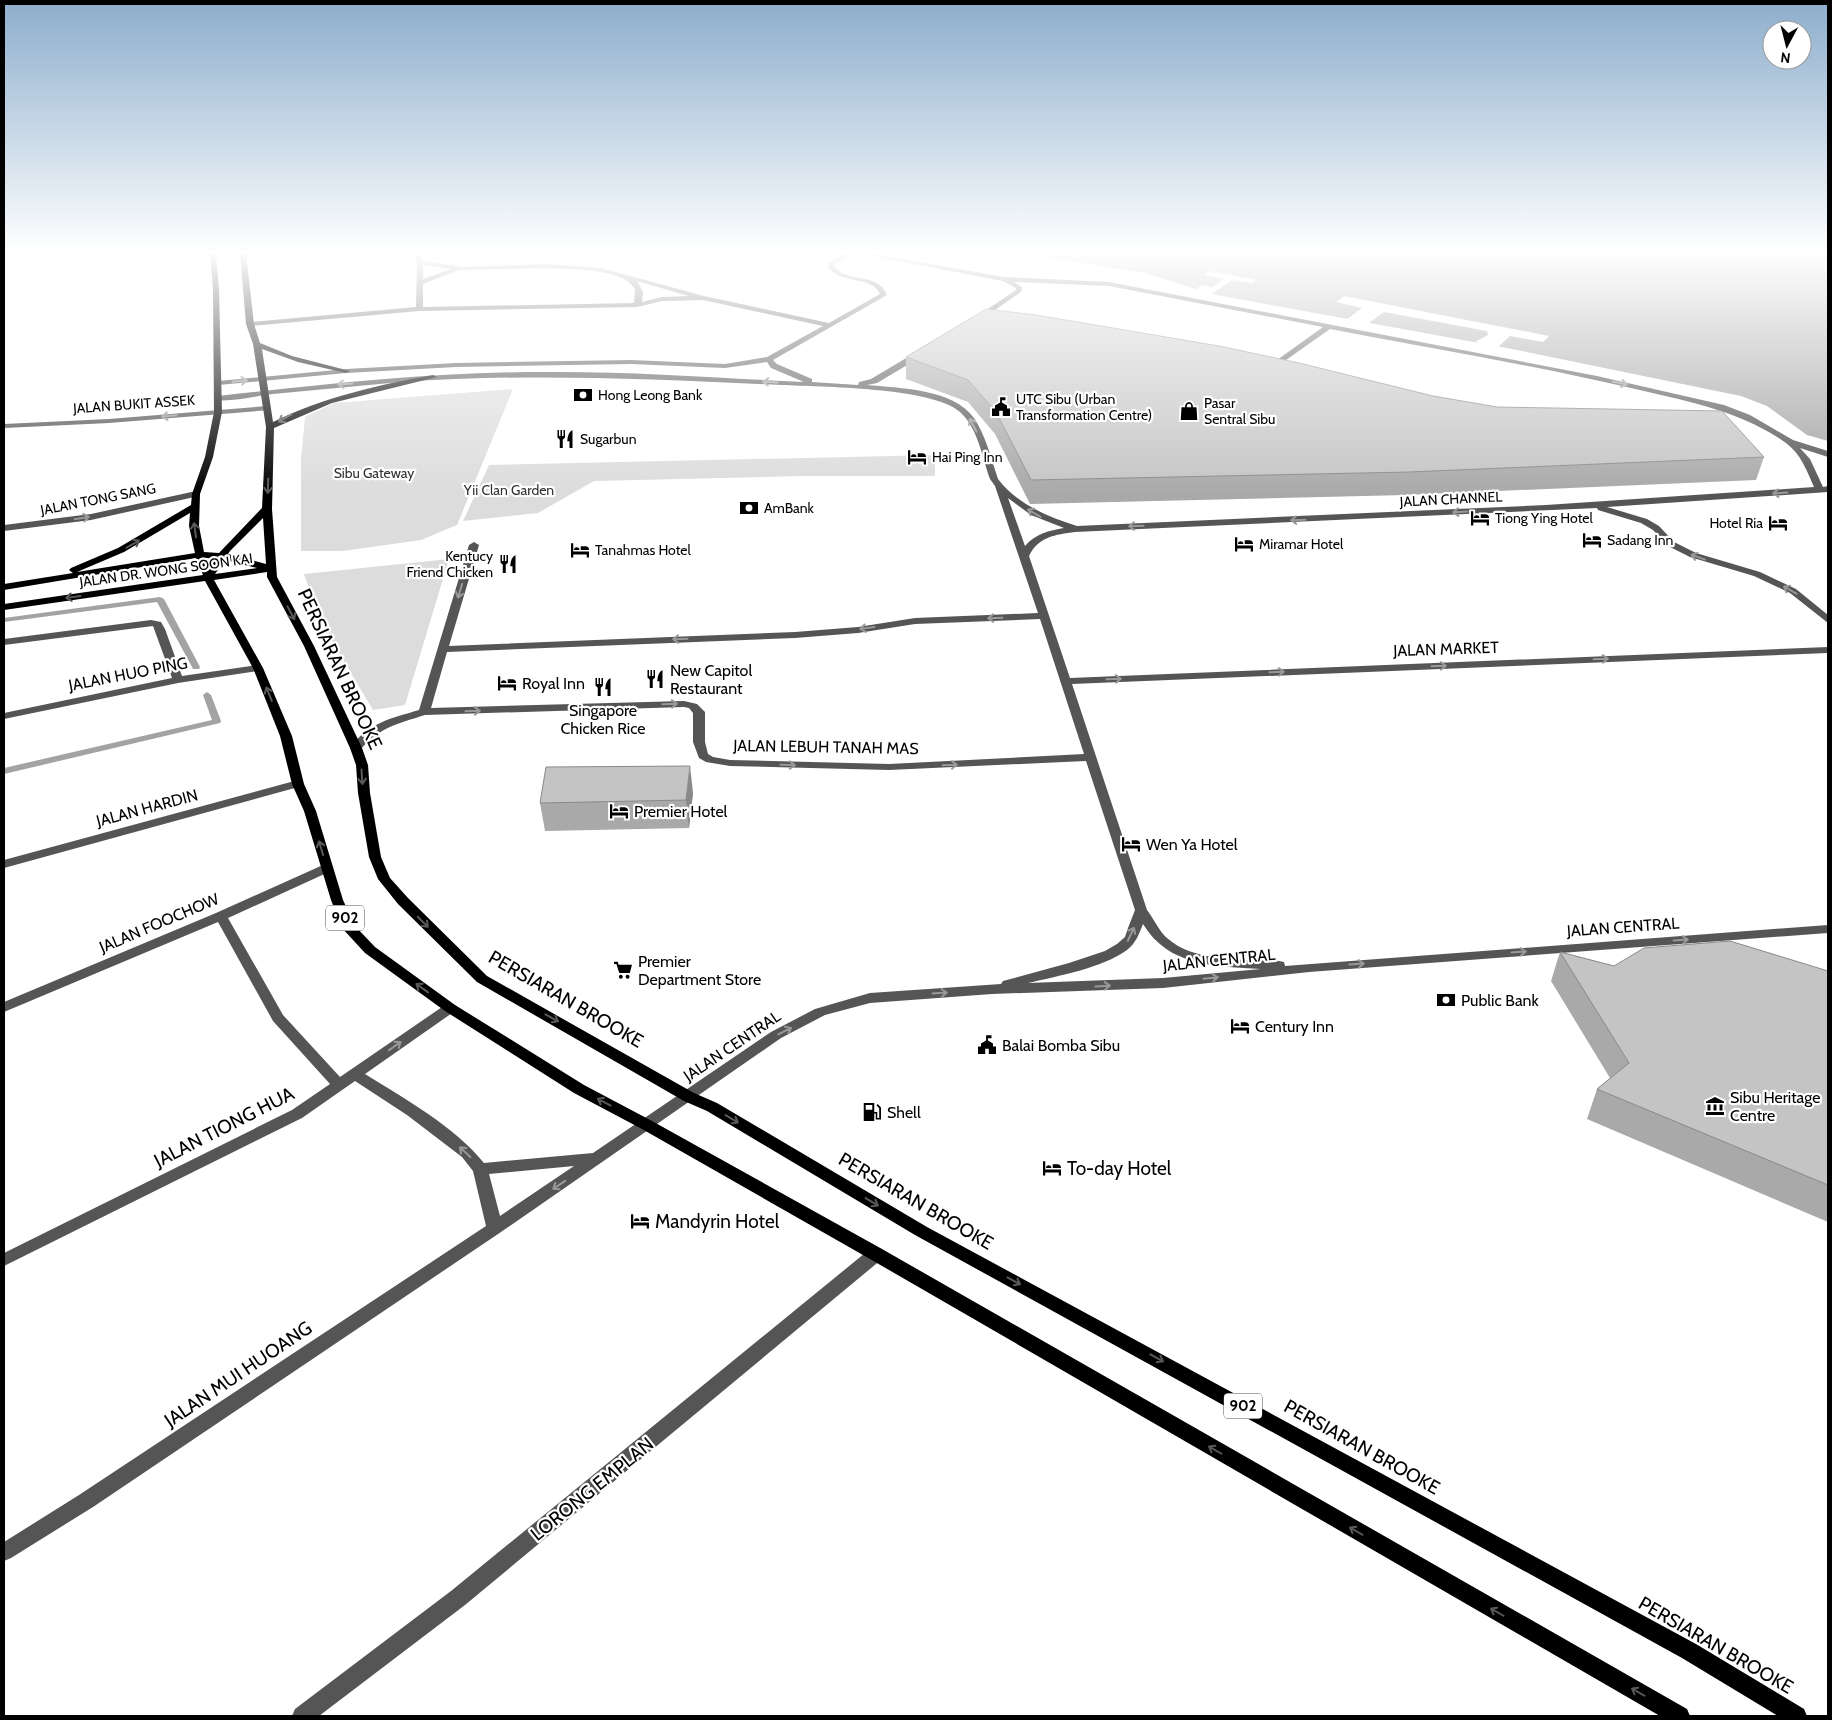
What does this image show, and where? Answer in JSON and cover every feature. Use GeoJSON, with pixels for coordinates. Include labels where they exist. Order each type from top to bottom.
{"type":"FeatureCollection","features":[{"type":"Feature","properties":{"kind":"main road"},"geometry":{"type":"LineString","coordinates":[[200,555],[194,526],[195,506],[196,494],[209,457],[218,412],[217,333]]}},
{"type":"Feature","properties":{"kind":"main road","name":"PERSIARAN BROOKE"},"geometry":{"type":"LineString","coordinates":[[253,333],[257,344],[270,427],[267,509],[272,577],[309,646],[356,748],[362,765],[364,793],[375,857],[384,879],[403,901],[482,978],[689,1097],[712,1107],[921,1231],[1689,1651],[1797,1716]]}},
{"type":"Feature","properties":{"kind":"main road"},"geometry":{"type":"LineString","coordinates":[[257,344],[290,358],[346,370]]}},
{"type":"Feature","properties":{"kind":"main road"},"geometry":{"type":"LineString","coordinates":[[270,427],[293,414],[341,397],[433,377]]}},
{"type":"Feature","properties":{"kind":"main road"},"geometry":{"type":"LineString","coordinates":[[56,578],[121,550],[195,506]]}},
{"type":"Feature","properties":{"kind":"main road"},"geometry":{"type":"LineString","coordinates":[[208,577],[222,555],[239,535],[267,509]]}},
{"type":"Feature","properties":{"kind":"main road","name":"JALAN DR. WONG SOON KAI"},"geometry":{"type":"LineString","coordinates":[[4,587],[200,555],[222,555],[270,569]]}},
{"type":"Feature","properties":{"kind":"main road","name":"902"},"geometry":{"type":"LineString","coordinates":[[200,555],[208,577],[258,668],[286,736],[298,784],[310,812],[337,900],[349,928],[370,950],[450,1008],[579,1089],[647,1125],[876,1254],[1680,1716]]}},
{"type":"Feature","properties":{"kind":"main road","name":"JALAN DR. WONG SOON KAI"},"geometry":{"type":"LineString","coordinates":[[4,607],[270,569]]}},
{"type":"Feature","properties":{"kind":"street"},"geometry":{"type":"LineString","coordinates":[[218,384],[346,370],[456,365],[574,362],[725,366],[769,359],[815,333]]}},
{"type":"Feature","properties":{"kind":"street"},"geometry":{"type":"LineString","coordinates":[[1270,370],[1320,333]]}},
{"type":"Feature","properties":{"kind":"street"},"geometry":{"type":"LineString","coordinates":[[1360,333],[1681,396],[1721,407],[1747,417],[1790,442],[1828,454]]}},
{"type":"Feature","properties":{"kind":"street"},"geometry":{"type":"LineString","coordinates":[[853,386],[874,381],[925,351]]}},
{"type":"Feature","properties":{"kind":"street"},"geometry":{"type":"LineString","coordinates":[[769,359],[774,366],[821,385]]}},
{"type":"Feature","properties":{"kind":"street"},"geometry":{"type":"LineString","coordinates":[[218,398],[336,384],[433,377],[585,374],[656,375],[853,386],[911,393],[954,404],[964,412],[973,424],[994,479],[999,486],[1032,513],[1075,529]]}},
{"type":"Feature","properties":{"kind":"street","name":"JALAN BUKIT ASSEK"},"geometry":{"type":"LineString","coordinates":[[4,426],[109,421],[267,408]]}},
{"type":"Feature","properties":{"kind":"street"},"geometry":{"type":"LineString","coordinates":[[1790,442],[1806,459],[1824,490]]}},
{"type":"Feature","properties":{"kind":"street"},"geometry":{"type":"LineString","coordinates":[[999,486],[1066,681],[1141,910],[1162,942],[1176,952],[1194,957],[1308,968]]}},
{"type":"Feature","properties":{"kind":"street","name":"JALAN CHANNEL"},"geometry":{"type":"LineString","coordinates":[[1075,529],[1591,506],[1824,490]]}},
{"type":"Feature","properties":{"kind":"street","name":"JALAN TONG SANG"},"geometry":{"type":"LineString","coordinates":[[4,528],[91,517],[196,494]]}},
{"type":"Feature","properties":{"kind":"street"},"geometry":{"type":"LineString","coordinates":[[1591,506],[1644,521],[1656,528],[1671,544],[1692,555],[1757,574],[1793,591],[1828,620]]}},
{"type":"Feature","properties":{"kind":"street"},"geometry":{"type":"LineString","coordinates":[[1024,556],[1030,543],[1038,537],[1075,529]]}},
{"type":"Feature","properties":{"kind":"street"},"geometry":{"type":"LineString","coordinates":[[424,712],[474,545]]}},
{"type":"Feature","properties":{"kind":"street"},"geometry":{"type":"LineString","coordinates":[[443,649],[795,635],[858,630],[915,621],[1044,616]]}},
{"type":"Feature","properties":{"kind":"street"},"geometry":{"type":"LineString","coordinates":[[4,642],[151,623],[157,624],[178,680]]}},
{"type":"Feature","properties":{"kind":"street","name":"JALAN MARKET"},"geometry":{"type":"LineString","coordinates":[[1066,681],[1828,650]]}},
{"type":"Feature","properties":{"kind":"street","name":"JALAN HUO PING"},"geometry":{"type":"LineString","coordinates":[[4,716],[178,680],[258,668]]}},
{"type":"Feature","properties":{"kind":"street","name":"JALAN LEBUH TANAH MAS"},"geometry":{"type":"LineString","coordinates":[[356,748],[367,735],[382,725],[424,712],[684,704],[693,706],[699,712],[699,742],[703,756],[710,760],[730,763],[888,767],[1091,758]]}},
{"type":"Feature","properties":{"kind":"street","name":"JALAN HARDIN"},"geometry":{"type":"LineString","coordinates":[[4,864],[298,784]]}},
{"type":"Feature","properties":{"kind":"street","name":"JALAN FOOCHOW"},"geometry":{"type":"LineString","coordinates":[[5,1004],[221,916],[327,868]]}},
{"type":"Feature","properties":{"kind":"street"},"geometry":{"type":"LineString","coordinates":[[992,989],[1090,962],[1113,953],[1129,940],[1141,910]]}},
{"type":"Feature","properties":{"kind":"street"},"geometry":{"type":"LineString","coordinates":[[221,916],[278,1018],[339,1086]]}},
{"type":"Feature","properties":{"kind":"street","name":"JALAN CENTRAL"},"geometry":{"type":"LineString","coordinates":[[600,1158],[776,1035],[820,1012],[870,998],[992,989],[1163,983],[1308,968],[1828,929]]}},
{"type":"Feature","properties":{"kind":"street","name":"JALAN TIONG HUA"},"geometry":{"type":"LineString","coordinates":[[4,1260],[298,1114],[450,1008]]}},
{"type":"Feature","properties":{"kind":"street"},"geometry":{"type":"LineString","coordinates":[[355,1074],[412,1111],[467,1153],[480,1169],[495,1228]]}},
{"type":"Feature","properties":{"kind":"street"},"geometry":{"type":"LineString","coordinates":[[480,1169],[600,1158]]}},
{"type":"Feature","properties":{"kind":"street","name":"JALAN MUI HUOANG"},"geometry":{"type":"LineString","coordinates":[[4,1552],[86,1501],[600,1158]]}},
{"type":"Feature","properties":{"kind":"street","name":"LORONG EMPLAN"},"geometry":{"type":"LineString","coordinates":[[302,1716],[458,1598],[876,1254]]}},
{"type":"Feature","properties":{"kind":"green space","name":"Sibu Gateway"},"geometry":{"type":"Polygon","coordinates":[[[513,389],[457,525],[421,540],[343,551],[301,551],[301,459],[305,417],[334,403],[513,389]]]}},
{"type":"Feature","properties":{"kind":"green space","name":"Yii Clan Garden"},"geometry":{"type":"Polygon","coordinates":[[[935,455],[935,476],[802,476],[594,481],[538,513],[463,521],[489,465],[935,455]]]}},
{"type":"Feature","properties":{"kind":"green space"},"geometry":{"type":"Polygon","coordinates":[[[449,559],[405,705],[373,710],[321,623],[304,574],[449,559]]]}},
{"type":"Feature","properties":{"kind":"shaded area"},"geometry":{"type":"Polygon","coordinates":[[[1426,333],[1828,333],[1828,441],[1807,435],[1767,406],[1741,396],[1426,333]]]}},
{"type":"Feature","properties":{"kind":"pier"},"geometry":{"type":"Polygon","coordinates":[[[1488,333],[1535,333],[1549,336],[1543,342],[1510,336],[1498,347],[1475,342],[1488,335],[1488,333]]]}},
{"type":"Feature","properties":{"kind":"building","name":"Pasar Sentral Sibu"},"geometry":{"type":"Polygon","coordinates":[[[946,333],[1144,333],[1219,346],[1299,363],[1433,396],[1497,407],[1722,411],[1764,457],[1409,472],[1031,480],[996,412],[968,380],[906,357],[946,333]]]}},
{"type":"Feature","properties":{"kind":"building"},"geometry":{"type":"Polygon","coordinates":[[[690,766],[686,800],[540,803],[546,767],[690,766]]]}},
{"type":"Feature","properties":{"kind":"building","name":"Sibu Heritage Centre"},"geometry":{"type":"Polygon","coordinates":[[[1730,941],[1828,971],[1828,1185],[1597,1089],[1629,1063],[1560,952],[1614,966],[1644,948],[1730,941]]]}},
{"type":"Feature","properties":{"kind":"waterway"},"geometry":{"type":"LineString","coordinates":[[4,620],[160,599],[196,667]]}},
{"type":"Feature","properties":{"kind":"waterway"},"geometry":{"type":"LineString","coordinates":[[4,771],[217,721],[207,695]]}},
{"type":"Feature","properties":{"kind":"place","name":"Hong Leong Bank"},"geometry":{"type":"Point","coordinates":[583,395]}},
{"type":"Feature","properties":{"kind":"place","name":"UTC Sibu (Urban Transformation Centre)"},"geometry":{"type":"Point","coordinates":[1001,407]}},
{"type":"Feature","properties":{"kind":"place","name":"Pasar Sentral Sibu"},"geometry":{"type":"Point","coordinates":[1189,411]}},
{"type":"Feature","properties":{"kind":"place","name":"Sugarbun"},"geometry":{"type":"Point","coordinates":[565,439]}},
{"type":"Feature","properties":{"kind":"place","name":"Hai Ping Inn"},"geometry":{"type":"Point","coordinates":[917,457]}},
{"type":"Feature","properties":{"kind":"place","name":"AmBank"},"geometry":{"type":"Point","coordinates":[749,508]}},
{"type":"Feature","properties":{"kind":"place","name":"Tiong Ying Hotel"},"geometry":{"type":"Point","coordinates":[1480,518]}},
{"type":"Feature","properties":{"kind":"place","name":"Hotel Ria"},"geometry":{"type":"Point","coordinates":[1778,523]}},
{"type":"Feature","properties":{"kind":"place","name":"Sadang Inn"},"geometry":{"type":"Point","coordinates":[1592,540]}},
{"type":"Feature","properties":{"kind":"place","name":"Miramar Hotel"},"geometry":{"type":"Point","coordinates":[1244,544]}},
{"type":"Feature","properties":{"kind":"place","name":"Tanahmas Hotel"},"geometry":{"type":"Point","coordinates":[580,550]}},
{"type":"Feature","properties":{"kind":"place","name":"Kentucy Friend Chicken"},"geometry":{"type":"Point","coordinates":[508,564]}},
{"type":"Feature","properties":{"kind":"place","name":"New Capitol Restaurant"},"geometry":{"type":"Point","coordinates":[655,679]}},
{"type":"Feature","properties":{"kind":"place","name":"Royal Inn"},"geometry":{"type":"Point","coordinates":[507,683]}},
{"type":"Feature","properties":{"kind":"place","name":"Singapore Chicken Rice"},"geometry":{"type":"Point","coordinates":[603,687]}},
{"type":"Feature","properties":{"kind":"place","name":"Premier Hotel"},"geometry":{"type":"Point","coordinates":[619,811]}},
{"type":"Feature","properties":{"kind":"place","name":"Wen Ya Hotel"},"geometry":{"type":"Point","coordinates":[1131,844]}},
{"type":"Feature","properties":{"kind":"place","name":"Premier Department Store"},"geometry":{"type":"Point","coordinates":[623,970]}},
{"type":"Feature","properties":{"kind":"place","name":"Public Bank"},"geometry":{"type":"Point","coordinates":[1446,1000]}},
{"type":"Feature","properties":{"kind":"place","name":"Century Inn"},"geometry":{"type":"Point","coordinates":[1240,1026]}},
{"type":"Feature","properties":{"kind":"place","name":"Balai Bomba Sibu"},"geometry":{"type":"Point","coordinates":[987,1045]}},
{"type":"Feature","properties":{"kind":"place","name":"Sibu Heritage Centre"},"geometry":{"type":"Point","coordinates":[1715,1106]}},
{"type":"Feature","properties":{"kind":"place","name":"Shell"},"geometry":{"type":"Point","coordinates":[872,1112]}},
{"type":"Feature","properties":{"kind":"place","name":"To-day Hotel"},"geometry":{"type":"Point","coordinates":[1052,1168]}},
{"type":"Feature","properties":{"kind":"place","name":"Mandyrin Hotel"},"geometry":{"type":"Point","coordinates":[640,1221]}}]}
